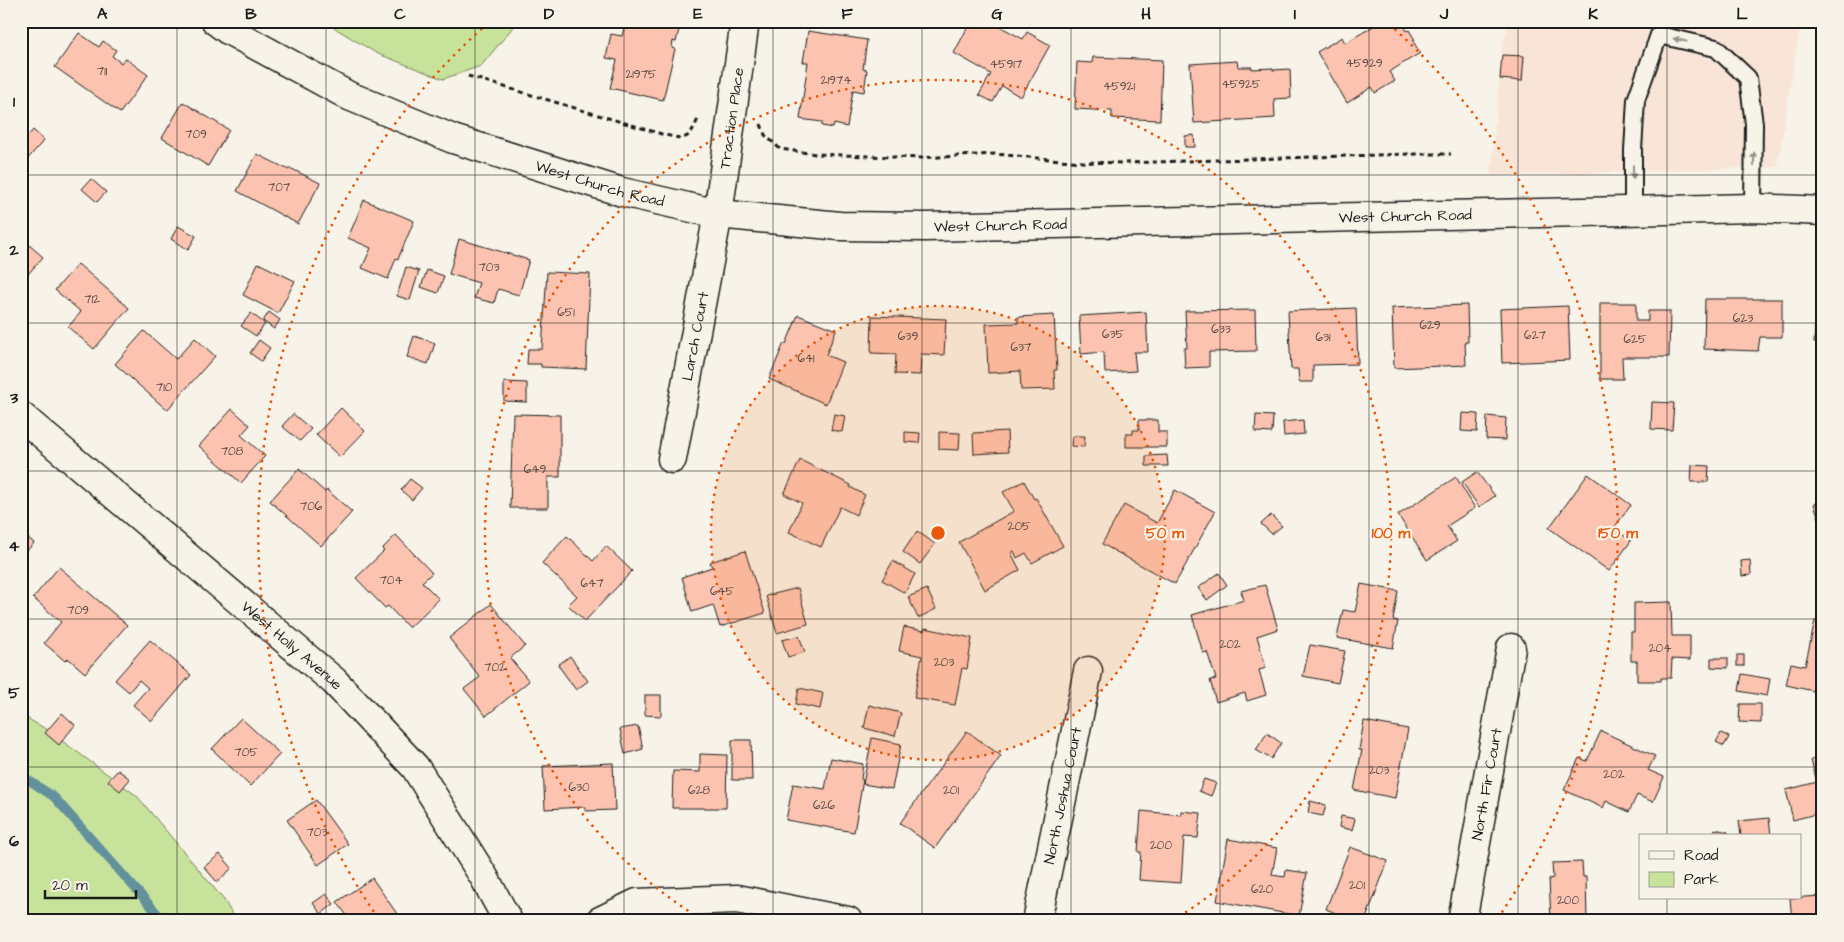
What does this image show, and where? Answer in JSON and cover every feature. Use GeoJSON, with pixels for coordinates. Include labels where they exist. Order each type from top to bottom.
{"type":"FeatureCollection","features":[{"type":"Feature","properties":{"kind":"street","name":"West Church Road"},"geometry":{"type":"LineString","coordinates":[[216,21],[228,30],[349,96],[453,139],[622,192],[718,214],[840,226],[925,227],[1754,208],[1823,211]]}},
{"type":"Feature","properties":{"kind":"street","name":"Traction Place"},"geometry":{"type":"LineString","coordinates":[[718,214],[745,21]]}},
{"type":"Feature","properties":{"kind":"street","name":"Larch Court"},"geometry":{"type":"LineString","coordinates":[[672,459],[718,214]]}},
{"type":"Feature","properties":{"kind":"street","name":"West Holly Avenue"},"geometry":{"type":"LineString","coordinates":[[21,416],[334,681],[415,767],[484,877],[508,921]]}},
{"type":"Feature","properties":{"kind":"street","name":"North Fir Court"},"geometry":{"type":"LineString","coordinates":[[1462,921],[1511,648]]}},
{"type":"Feature","properties":{"kind":"street","name":"North Joshua Court"},"geometry":{"type":"LineString","coordinates":[[1037,921],[1088,672]]}},
{"type":"Feature","properties":{"kind":"street"},"geometry":{"type":"LineString","coordinates":[[600,921],[636,903],[737,900],[848,921]]}},
{"type":"Feature","properties":{"kind":"lane"},"geometry":{"type":"LineString","coordinates":[[1633,211],[1633,150],[1636,100],[1659,35],[1716,48],[1748,78],[1754,124],[1754,208]]}},
{"type":"Feature","properties":{"kind":"path"},"geometry":{"type":"LineString","coordinates":[[468,76],[664,136],[681,138],[690,135],[698,119],[704,120]]}},
{"type":"Feature","properties":{"kind":"path"},"geometry":{"type":"LineString","coordinates":[[756,124],[761,124],[765,135],[780,148],[816,154],[920,158],[995,154],[1082,162],[1123,163],[1451,154]]}},
{"type":"Feature","properties":{"kind":"shaded area"},"geometry":{"type":"Polygon","coordinates":[[[1510,21],[1801,21],[1777,167],[1491,176],[1502,45],[1510,21]]]}},
{"type":"Feature","properties":{"kind":"green space"},"geometry":{"type":"Polygon","coordinates":[[[323,21],[518,21],[481,66],[443,79],[376,53],[323,21]]]}},
{"type":"Feature","properties":{"kind":"green space"},"geometry":{"type":"Polygon","coordinates":[[[21,715],[46,729],[137,796],[224,900],[236,921],[21,921],[21,715]]]}},
{"type":"Feature","properties":{"kind":"building"},"geometry":{"type":"Polygon","coordinates":[[[626,21],[681,21],[676,42],[673,41],[672,48],[675,49],[663,100],[610,88],[617,60],[606,58],[611,34],[622,36],[626,21]]]}},
{"type":"Feature","properties":{"kind":"building"},"geometry":{"type":"Polygon","coordinates":[[[971,21],[990,21],[1023,39],[1027,32],[1050,45],[1021,97],[1002,86],[993,102],[979,95],[991,74],[954,53],[971,21]]]}},
{"type":"Feature","properties":{"kind":"building"},"geometry":{"type":"Polygon","coordinates":[[[1382,21],[1401,21],[1415,40],[1413,41],[1420,53],[1389,72],[1395,81],[1375,93],[1372,87],[1347,103],[1317,52],[1342,37],[1345,43],[1382,21]]]}},
{"type":"Feature","properties":{"kind":"building"},"geometry":{"type":"Polygon","coordinates":[[[808,31],[867,40],[863,69],[867,70],[864,92],[853,90],[847,127],[834,124],[833,128],[822,126],[822,122],[800,119],[808,62],[803,62],[808,31]]]}},
{"type":"Feature","properties":{"kind":"building"},"geometry":{"type":"Polygon","coordinates":[[[79,33],[99,47],[103,41],[116,50],[112,56],[121,63],[125,58],[148,75],[120,113],[55,67],[79,33]]]}},
{"type":"Feature","properties":{"kind":"building"},"geometry":{"type":"Polygon","coordinates":[[[1502,55],[1524,56],[1522,81],[1500,79],[1502,55]]]}},
{"type":"Feature","properties":{"kind":"building"},"geometry":{"type":"Polygon","coordinates":[[[1093,57],[1162,60],[1160,120],[1112,118],[1112,111],[1075,109],[1077,62],[1092,63],[1093,57]]]}},
{"type":"Feature","properties":{"kind":"building"},"geometry":{"type":"Polygon","coordinates":[[[1237,61],[1238,67],[1252,67],[1252,69],[1273,68],[1273,70],[1290,69],[1291,98],[1274,99],[1275,118],[1194,123],[1190,64],[1237,61]]]}},
{"type":"Feature","properties":{"kind":"building"},"geometry":{"type":"Polygon","coordinates":[[[183,102],[229,130],[208,166],[162,138],[183,102]]]}},
{"type":"Feature","properties":{"kind":"building"},"geometry":{"type":"Polygon","coordinates":[[[33,130],[44,140],[25,162],[21,158],[21,144],[33,130]]]}},
{"type":"Feature","properties":{"kind":"building"},"geometry":{"type":"Polygon","coordinates":[[[1194,135],[1195,147],[1185,147],[1185,136],[1194,135]]]}},
{"type":"Feature","properties":{"kind":"building"},"geometry":{"type":"Polygon","coordinates":[[[257,154],[320,183],[298,224],[237,191],[257,154]]]}},
{"type":"Feature","properties":{"kind":"building"},"geometry":{"type":"Polygon","coordinates":[[[91,179],[106,192],[97,202],[82,189],[91,179]]]}},
{"type":"Feature","properties":{"kind":"building"},"geometry":{"type":"Polygon","coordinates":[[[364,200],[414,221],[388,279],[362,268],[371,248],[348,238],[364,200]]]}},
{"type":"Feature","properties":{"kind":"building"},"geometry":{"type":"Polygon","coordinates":[[[178,226],[196,236],[188,250],[171,239],[178,226]]]}},
{"type":"Feature","properties":{"kind":"building"},"geometry":{"type":"Polygon","coordinates":[[[21,238],[43,257],[21,282],[21,238]]]}},
{"type":"Feature","properties":{"kind":"building"},"geometry":{"type":"Polygon","coordinates":[[[459,239],[529,260],[519,295],[498,289],[494,303],[474,298],[479,283],[449,274],[459,239]]]}},
{"type":"Feature","properties":{"kind":"building"},"geometry":{"type":"Polygon","coordinates":[[[258,263],[295,281],[278,313],[243,295],[258,263]]]}},
{"type":"Feature","properties":{"kind":"building"},"geometry":{"type":"Polygon","coordinates":[[[78,264],[129,308],[94,349],[68,327],[81,312],[55,290],[78,264]]]}},
{"type":"Feature","properties":{"kind":"building"},"geometry":{"type":"Polygon","coordinates":[[[406,267],[419,271],[410,300],[397,296],[406,267]]]}},
{"type":"Feature","properties":{"kind":"building"},"geometry":{"type":"Polygon","coordinates":[[[427,270],[444,276],[438,293],[421,287],[427,270]]]}},
{"type":"Feature","properties":{"kind":"building"},"geometry":{"type":"Polygon","coordinates":[[[547,272],[590,274],[586,369],[541,367],[541,364],[527,364],[528,349],[542,349],[547,272]]]}},
{"type":"Feature","properties":{"kind":"building"},"geometry":{"type":"Polygon","coordinates":[[[1705,299],[1782,299],[1782,337],[1760,337],[1758,351],[1704,349],[1705,299]]]}},
{"type":"Feature","properties":{"kind":"building"},"geometry":{"type":"Polygon","coordinates":[[[1600,303],[1636,303],[1636,321],[1648,321],[1648,311],[1670,311],[1669,357],[1622,357],[1623,379],[1600,379],[1600,303]]]}},
{"type":"Feature","properties":{"kind":"building"},"geometry":{"type":"Polygon","coordinates":[[[1467,305],[1468,342],[1465,342],[1466,365],[1394,368],[1392,308],[1467,305]]]}},
{"type":"Feature","properties":{"kind":"building"},"geometry":{"type":"Polygon","coordinates":[[[1568,306],[1570,360],[1502,363],[1500,309],[1568,306]]]}},
{"type":"Feature","properties":{"kind":"building"},"geometry":{"type":"Polygon","coordinates":[[[1816,307],[1823,307],[1823,344],[1814,343],[1816,307]]]}},
{"type":"Feature","properties":{"kind":"building"},"geometry":{"type":"Polygon","coordinates":[[[1356,308],[1358,364],[1313,365],[1313,382],[1299,382],[1298,369],[1291,369],[1288,311],[1356,308]]]}},
{"type":"Feature","properties":{"kind":"building"},"geometry":{"type":"Polygon","coordinates":[[[1255,310],[1256,351],[1209,352],[1209,367],[1185,368],[1184,348],[1187,348],[1185,311],[1255,310]]]}},
{"type":"Feature","properties":{"kind":"building"},"geometry":{"type":"Polygon","coordinates":[[[269,312],[280,320],[274,329],[263,321],[269,312]]]}},
{"type":"Feature","properties":{"kind":"building"},"geometry":{"type":"Polygon","coordinates":[[[1146,312],[1148,352],[1134,352],[1136,371],[1105,373],[1104,352],[1081,354],[1079,316],[1146,312]]]}},
{"type":"Feature","properties":{"kind":"building"},"geometry":{"type":"Polygon","coordinates":[[[251,313],[265,324],[256,336],[241,326],[251,313]]]}},
{"type":"Feature","properties":{"kind":"building"},"geometry":{"type":"Polygon","coordinates":[[[798,315],[836,330],[826,355],[843,362],[826,404],[769,379],[798,315]]]}},
{"type":"Feature","properties":{"kind":"building"},"geometry":{"type":"Polygon","coordinates":[[[1054,315],[1057,370],[1054,370],[1055,389],[1021,390],[1020,371],[988,373],[986,324],[1018,323],[1018,317],[1054,315]]]}},
{"type":"Feature","properties":{"kind":"building"},"geometry":{"type":"Polygon","coordinates":[[[872,316],[946,319],[944,355],[921,354],[920,375],[895,374],[896,354],[871,353],[872,316]]]}},
{"type":"Feature","properties":{"kind":"building"},"geometry":{"type":"Polygon","coordinates":[[[144,331],[176,359],[195,338],[215,356],[167,410],[115,364],[144,331]]]}},
{"type":"Feature","properties":{"kind":"building"},"geometry":{"type":"Polygon","coordinates":[[[414,336],[435,343],[428,364],[407,357],[414,336]]]}},
{"type":"Feature","properties":{"kind":"building"},"geometry":{"type":"Polygon","coordinates":[[[259,340],[270,348],[261,361],[250,353],[259,340]]]}},
{"type":"Feature","properties":{"kind":"building"},"geometry":{"type":"Polygon","coordinates":[[[504,382],[527,383],[527,402],[504,401],[504,382]]]}},
{"type":"Feature","properties":{"kind":"building"},"geometry":{"type":"Polygon","coordinates":[[[1652,402],[1674,403],[1672,430],[1651,429],[1652,402]]]}},
{"type":"Feature","properties":{"kind":"building"},"geometry":{"type":"Polygon","coordinates":[[[341,408],[365,431],[340,457],[316,435],[341,408]]]}},
{"type":"Feature","properties":{"kind":"building"},"geometry":{"type":"Polygon","coordinates":[[[232,409],[250,425],[241,435],[265,456],[241,483],[199,446],[232,409]]]}},
{"type":"Feature","properties":{"kind":"building"},"geometry":{"type":"Polygon","coordinates":[[[1462,413],[1478,414],[1477,432],[1461,431],[1462,413]]]}},
{"type":"Feature","properties":{"kind":"building"},"geometry":{"type":"Polygon","coordinates":[[[293,414],[311,429],[300,441],[282,426],[293,414]]]}},
{"type":"Feature","properties":{"kind":"building"},"geometry":{"type":"Polygon","coordinates":[[[513,414],[560,415],[560,477],[548,477],[548,508],[510,508],[513,414]]]}},
{"type":"Feature","properties":{"kind":"building"},"geometry":{"type":"Polygon","coordinates":[[[834,414],[845,416],[842,432],[831,430],[834,414]]]}},
{"type":"Feature","properties":{"kind":"building"},"geometry":{"type":"Polygon","coordinates":[[[1256,415],[1273,416],[1272,433],[1255,432],[1256,415]]]}},
{"type":"Feature","properties":{"kind":"building"},"geometry":{"type":"Polygon","coordinates":[[[1487,416],[1506,418],[1505,440],[1486,439],[1487,416]]]}},
{"type":"Feature","properties":{"kind":"building"},"geometry":{"type":"Polygon","coordinates":[[[1139,420],[1158,420],[1158,432],[1167,432],[1167,447],[1126,447],[1126,434],[1133,434],[1133,430],[1139,430],[1139,420]]]}},
{"type":"Feature","properties":{"kind":"building"},"geometry":{"type":"Polygon","coordinates":[[[1303,420],[1304,434],[1284,436],[1283,422],[1303,420]]]}},
{"type":"Feature","properties":{"kind":"building"},"geometry":{"type":"Polygon","coordinates":[[[1007,431],[1008,452],[974,454],[973,433],[1007,431]]]}},
{"type":"Feature","properties":{"kind":"building"},"geometry":{"type":"Polygon","coordinates":[[[905,432],[920,433],[919,443],[905,442],[905,432]]]}},
{"type":"Feature","properties":{"kind":"building"},"geometry":{"type":"Polygon","coordinates":[[[939,432],[960,433],[959,450],[939,449],[939,432]]]}},
{"type":"Feature","properties":{"kind":"building"},"geometry":{"type":"Polygon","coordinates":[[[1072,436],[1085,436],[1084,447],[1071,446],[1072,436]]]}},
{"type":"Feature","properties":{"kind":"building"},"geometry":{"type":"Polygon","coordinates":[[[1167,455],[1168,466],[1146,466],[1146,456],[1167,455]]]}},
{"type":"Feature","properties":{"kind":"building"},"geometry":{"type":"Polygon","coordinates":[[[800,460],[851,485],[850,487],[865,495],[856,515],[840,507],[821,547],[789,532],[802,503],[784,494],[800,460]]]}},
{"type":"Feature","properties":{"kind":"building"},"geometry":{"type":"Polygon","coordinates":[[[1692,465],[1709,466],[1708,482],[1691,482],[1692,465]]]}},
{"type":"Feature","properties":{"kind":"building"},"geometry":{"type":"Polygon","coordinates":[[[299,469],[352,512],[321,546],[270,501],[299,469]]]}},
{"type":"Feature","properties":{"kind":"building"},"geometry":{"type":"Polygon","coordinates":[[[1477,472],[1495,496],[1479,507],[1462,482],[1477,472]]]}},
{"type":"Feature","properties":{"kind":"building"},"geometry":{"type":"Polygon","coordinates":[[[1588,474],[1631,505],[1614,528],[1631,541],[1609,571],[1549,528],[1588,474]]]}},
{"type":"Feature","properties":{"kind":"building"},"geometry":{"type":"Polygon","coordinates":[[[1456,477],[1475,508],[1447,526],[1457,541],[1427,560],[1398,515],[1456,477]]]}},
{"type":"Feature","properties":{"kind":"building"},"geometry":{"type":"Polygon","coordinates":[[[410,479],[422,488],[412,500],[401,490],[410,479]]]}},
{"type":"Feature","properties":{"kind":"building"},"geometry":{"type":"Polygon","coordinates":[[[1024,481],[1034,499],[1036,498],[1063,546],[1032,563],[1026,553],[1017,558],[1014,551],[1011,553],[1020,570],[985,590],[959,542],[1014,511],[1003,492],[1024,481]]]}},
{"type":"Feature","properties":{"kind":"building"},"geometry":{"type":"Polygon","coordinates":[[[1175,490],[1215,512],[1175,584],[1102,544],[1124,505],[1157,523],[1175,490]]]}},
{"type":"Feature","properties":{"kind":"building"},"geometry":{"type":"Polygon","coordinates":[[[1823,500],[1823,530],[1814,504],[1823,500]]]}},
{"type":"Feature","properties":{"kind":"building"},"geometry":{"type":"Polygon","coordinates":[[[1271,515],[1282,526],[1272,534],[1261,524],[1271,515]]]}},
{"type":"Feature","properties":{"kind":"building"},"geometry":{"type":"Polygon","coordinates":[[[917,531],[935,544],[920,564],[903,552],[917,531]]]}},
{"type":"Feature","properties":{"kind":"building"},"geometry":{"type":"Polygon","coordinates":[[[21,532],[34,543],[21,557],[21,532]]]}},
{"type":"Feature","properties":{"kind":"building"},"geometry":{"type":"Polygon","coordinates":[[[396,535],[432,573],[422,582],[439,599],[409,628],[388,606],[385,608],[356,578],[384,551],[382,549],[396,535]]]}},
{"type":"Feature","properties":{"kind":"building"},"geometry":{"type":"Polygon","coordinates":[[[567,536],[593,561],[606,546],[632,571],[585,621],[568,605],[577,596],[542,563],[567,536]]]}},
{"type":"Feature","properties":{"kind":"building"},"geometry":{"type":"Polygon","coordinates":[[[745,551],[765,613],[720,627],[713,605],[692,612],[682,577],[712,567],[710,562],[745,551]]]}},
{"type":"Feature","properties":{"kind":"building"},"geometry":{"type":"Polygon","coordinates":[[[1750,560],[1751,575],[1742,576],[1741,561],[1750,560]]]}},
{"type":"Feature","properties":{"kind":"building"},"geometry":{"type":"Polygon","coordinates":[[[893,561],[915,574],[905,593],[882,580],[893,561]]]}},
{"type":"Feature","properties":{"kind":"building"},"geometry":{"type":"Polygon","coordinates":[[[59,567],[127,625],[85,673],[68,658],[65,661],[44,643],[61,622],[33,598],[59,567]]]}},
{"type":"Feature","properties":{"kind":"building"},"geometry":{"type":"Polygon","coordinates":[[[1219,573],[1227,585],[1207,600],[1198,588],[1219,573]]]}},
{"type":"Feature","properties":{"kind":"building"},"geometry":{"type":"Polygon","coordinates":[[[1361,584],[1398,591],[1393,620],[1398,621],[1393,648],[1337,638],[1343,610],[1355,612],[1361,584]]]}},
{"type":"Feature","properties":{"kind":"building"},"geometry":{"type":"Polygon","coordinates":[[[1265,585],[1278,629],[1257,636],[1266,668],[1259,670],[1266,695],[1247,701],[1245,693],[1216,702],[1210,680],[1216,679],[1207,652],[1203,653],[1192,615],[1244,600],[1241,591],[1265,585]]]}},
{"type":"Feature","properties":{"kind":"building"},"geometry":{"type":"Polygon","coordinates":[[[798,588],[808,624],[777,633],[766,596],[798,588]]]}},
{"type":"Feature","properties":{"kind":"building"},"geometry":{"type":"Polygon","coordinates":[[[927,589],[936,609],[918,618],[908,597],[927,589]]]}},
{"type":"Feature","properties":{"kind":"building"},"geometry":{"type":"Polygon","coordinates":[[[1671,602],[1672,636],[1690,636],[1690,660],[1672,659],[1671,678],[1661,678],[1661,681],[1637,681],[1637,661],[1631,661],[1634,603],[1671,602]]]}},
{"type":"Feature","properties":{"kind":"building"},"geometry":{"type":"Polygon","coordinates":[[[491,604],[525,646],[510,658],[529,681],[486,716],[464,689],[480,677],[449,638],[491,604]]]}},
{"type":"Feature","properties":{"kind":"building"},"geometry":{"type":"Polygon","coordinates":[[[1815,621],[1823,622],[1823,693],[1786,685],[1791,663],[1805,666],[1815,621]]]}},
{"type":"Feature","properties":{"kind":"building"},"geometry":{"type":"Polygon","coordinates":[[[904,627],[924,631],[925,628],[972,638],[967,669],[962,668],[955,705],[914,698],[922,656],[899,651],[904,627]]]}},
{"type":"Feature","properties":{"kind":"building"},"geometry":{"type":"Polygon","coordinates":[[[799,636],[805,652],[788,657],[782,640],[799,636]]]}},
{"type":"Feature","properties":{"kind":"building"},"geometry":{"type":"Polygon","coordinates":[[[150,640],[191,675],[152,721],[133,705],[148,688],[139,680],[129,692],[115,680],[150,640]]]}},
{"type":"Feature","properties":{"kind":"building"},"geometry":{"type":"Polygon","coordinates":[[[1310,645],[1345,651],[1338,683],[1303,676],[1310,645]]]}},
{"type":"Feature","properties":{"kind":"building"},"geometry":{"type":"Polygon","coordinates":[[[1737,655],[1744,655],[1744,666],[1737,666],[1737,655]]]}},
{"type":"Feature","properties":{"kind":"building"},"geometry":{"type":"Polygon","coordinates":[[[570,656],[588,681],[576,690],[558,665],[570,656]]]}},
{"type":"Feature","properties":{"kind":"building"},"geometry":{"type":"Polygon","coordinates":[[[1711,658],[1728,658],[1728,668],[1711,667],[1711,658]]]}},
{"type":"Feature","properties":{"kind":"building"},"geometry":{"type":"Polygon","coordinates":[[[1742,674],[1770,679],[1767,696],[1739,691],[1742,674]]]}},
{"type":"Feature","properties":{"kind":"building"},"geometry":{"type":"Polygon","coordinates":[[[799,688],[823,693],[820,709],[796,704],[799,688]]]}},
{"type":"Feature","properties":{"kind":"building"},"geometry":{"type":"Polygon","coordinates":[[[645,695],[661,695],[661,716],[645,715],[645,695]]]}},
{"type":"Feature","properties":{"kind":"building"},"geometry":{"type":"Polygon","coordinates":[[[1740,704],[1761,704],[1761,723],[1739,722],[1740,704]]]}},
{"type":"Feature","properties":{"kind":"building"},"geometry":{"type":"Polygon","coordinates":[[[869,705],[901,713],[895,736],[864,728],[869,705]]]}},
{"type":"Feature","properties":{"kind":"building"},"geometry":{"type":"Polygon","coordinates":[[[62,713],[75,725],[59,745],[45,733],[62,713]]]}},
{"type":"Feature","properties":{"kind":"building"},"geometry":{"type":"Polygon","coordinates":[[[241,718],[280,754],[250,786],[212,749],[241,718]]]}},
{"type":"Feature","properties":{"kind":"building"},"geometry":{"type":"Polygon","coordinates":[[[1364,721],[1408,729],[1395,798],[1354,790],[1362,750],[1359,750],[1364,721]]]}},
{"type":"Feature","properties":{"kind":"building"},"geometry":{"type":"Polygon","coordinates":[[[638,726],[643,749],[625,754],[620,729],[638,726]]]}},
{"type":"Feature","properties":{"kind":"building"},"geometry":{"type":"Polygon","coordinates":[[[967,731],[1001,756],[935,848],[900,823],[967,731]]]}},
{"type":"Feature","properties":{"kind":"building"},"geometry":{"type":"Polygon","coordinates":[[[1601,731],[1655,756],[1648,770],[1664,777],[1653,802],[1637,795],[1629,812],[1606,801],[1603,808],[1564,790],[1579,758],[1587,761],[1601,731]]]}},
{"type":"Feature","properties":{"kind":"building"},"geometry":{"type":"Polygon","coordinates":[[[1267,733],[1281,743],[1271,759],[1256,750],[1267,733]]]}},
{"type":"Feature","properties":{"kind":"building"},"geometry":{"type":"Polygon","coordinates":[[[1721,733],[1729,737],[1724,746],[1716,742],[1721,733]]]}},
{"type":"Feature","properties":{"kind":"building"},"geometry":{"type":"Polygon","coordinates":[[[872,738],[901,744],[892,789],[863,784],[872,738]]]}},
{"type":"Feature","properties":{"kind":"building"},"geometry":{"type":"Polygon","coordinates":[[[732,740],[751,740],[752,780],[732,780],[732,740]]]}},
{"type":"Feature","properties":{"kind":"building"},"geometry":{"type":"Polygon","coordinates":[[[700,754],[727,755],[726,808],[672,808],[673,771],[700,772],[700,754]]]}},
{"type":"Feature","properties":{"kind":"building"},"geometry":{"type":"Polygon","coordinates":[[[1823,757],[1823,812],[1793,820],[1786,790],[1817,782],[1811,760],[1823,757]]]}},
{"type":"Feature","properties":{"kind":"building"},"geometry":{"type":"Polygon","coordinates":[[[831,758],[863,764],[861,779],[863,780],[854,832],[786,820],[793,784],[825,789],[831,758]]]}},
{"type":"Feature","properties":{"kind":"building"},"geometry":{"type":"Polygon","coordinates":[[[613,763],[615,810],[585,811],[585,807],[545,809],[543,766],[613,763]]]}},
{"type":"Feature","properties":{"kind":"building"},"geometry":{"type":"Polygon","coordinates":[[[118,770],[130,779],[120,791],[108,781],[118,770]]]}},
{"type":"Feature","properties":{"kind":"building"},"geometry":{"type":"Polygon","coordinates":[[[1204,779],[1216,783],[1211,796],[1199,791],[1204,779]]]}},
{"type":"Feature","properties":{"kind":"building"},"geometry":{"type":"Polygon","coordinates":[[[316,800],[348,844],[318,865],[287,820],[316,800]]]}},
{"type":"Feature","properties":{"kind":"building"},"geometry":{"type":"Polygon","coordinates":[[[1310,801],[1326,805],[1323,816],[1308,813],[1310,801]]]}},
{"type":"Feature","properties":{"kind":"building"},"geometry":{"type":"Polygon","coordinates":[[[1141,811],[1181,815],[1181,811],[1201,813],[1198,838],[1184,837],[1181,883],[1139,880],[1141,852],[1138,852],[1141,811]]]}},
{"type":"Feature","properties":{"kind":"building"},"geometry":{"type":"Polygon","coordinates":[[[1341,816],[1355,819],[1352,830],[1339,827],[1341,816]]]}},
{"type":"Feature","properties":{"kind":"building"},"geometry":{"type":"Polygon","coordinates":[[[1769,818],[1771,834],[1741,834],[1739,821],[1769,818]]]}},
{"type":"Feature","properties":{"kind":"building"},"geometry":{"type":"Polygon","coordinates":[[[1715,829],[1728,832],[1728,834],[1714,834],[1715,829]]]}},
{"type":"Feature","properties":{"kind":"building"},"geometry":{"type":"Polygon","coordinates":[[[1228,839],[1277,848],[1272,875],[1285,877],[1286,870],[1307,873],[1299,916],[1217,901],[1228,839]]]}},
{"type":"Feature","properties":{"kind":"building"},"geometry":{"type":"Polygon","coordinates":[[[1350,847],[1388,861],[1365,921],[1355,921],[1326,909],[1350,847]]]}},
{"type":"Feature","properties":{"kind":"building"},"geometry":{"type":"Polygon","coordinates":[[[220,854],[232,868],[217,882],[204,867],[220,854]]]}},
{"type":"Feature","properties":{"kind":"building"},"geometry":{"type":"Polygon","coordinates":[[[1582,862],[1583,877],[1586,877],[1587,921],[1551,921],[1549,879],[1553,878],[1552,863],[1582,862]]]}},
{"type":"Feature","properties":{"kind":"building"},"geometry":{"type":"Polygon","coordinates":[[[372,878],[402,921],[351,921],[337,902],[372,878]]]}},
{"type":"Feature","properties":{"kind":"building"},"geometry":{"type":"Polygon","coordinates":[[[326,894],[334,904],[321,914],[313,903],[326,894]]]}},
{"type":"Feature","properties":{"kind":"building"},"geometry":{"type":"Polygon","coordinates":[[[1822,896],[1823,921],[1792,921],[1790,900],[1802,900],[1802,897],[1822,896]]]}},
{"type":"Feature","properties":{"kind":"building"},"geometry":{"type":"Polygon","coordinates":[[[1681,919],[1704,920],[1704,921],[1681,921],[1681,919]]]}},
{"type":"Feature","properties":{"kind":"waterway"},"geometry":{"type":"LineString","coordinates":[[21,775],[54,797],[164,921]]}}]}
